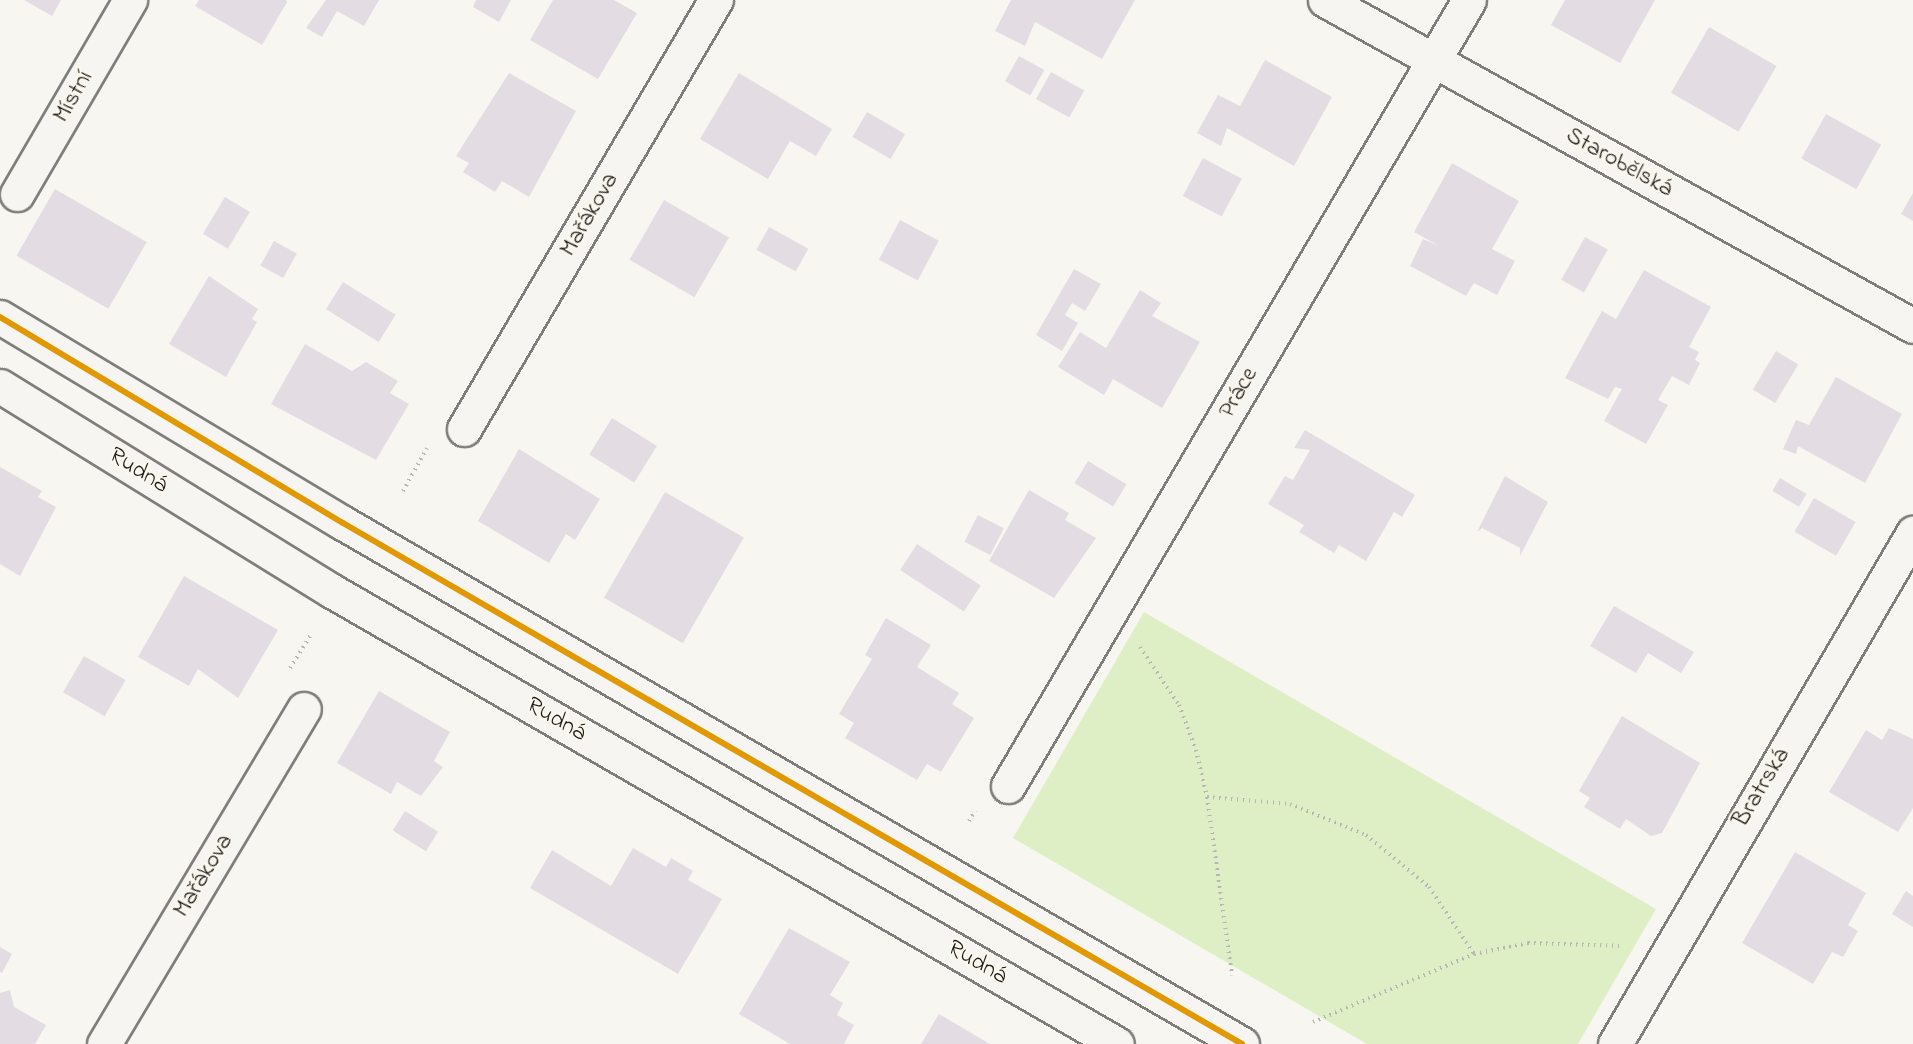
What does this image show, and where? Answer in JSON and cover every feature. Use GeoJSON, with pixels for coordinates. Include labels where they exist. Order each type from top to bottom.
{"type":"FeatureCollection","features":[{"type":"Feature","properties":{"kind":"main road","name":"Místní"},"geometry":{"type":"LineString","coordinates":[[17,194],[130,0]]}},
{"type":"Feature","properties":{"kind":"main road","name":"Mařákova"},"geometry":{"type":"LineString","coordinates":[[464,429],[716,0]]}},
{"type":"Feature","properties":{"kind":"main road","name":"Starobělská"},"geometry":{"type":"LineString","coordinates":[[1325,0],[1913,326]]}},
{"type":"Feature","properties":{"kind":"main road","name":"Práce"},"geometry":{"type":"LineString","coordinates":[[1008,786],[1469,0]]}},
{"type":"Feature","properties":{"kind":"main road"},"geometry":{"type":"LineString","coordinates":[[0,317],[343,523],[1242,1044]]}},
{"type":"Feature","properties":{"kind":"main road","name":"Rudná"},"geometry":{"type":"LineString","coordinates":[[0,386],[332,591],[1117,1044]]}},
{"type":"Feature","properties":{"kind":"main road","name":"Bratrská"},"geometry":{"type":"LineString","coordinates":[[1615,1044],[1663,956],[1913,533]]}},
{"type":"Feature","properties":{"kind":"main road","name":"Mařákova"},"geometry":{"type":"LineString","coordinates":[[104,1044],[304,709]]}},
{"type":"Feature","properties":{"kind":"path"},"geometry":{"type":"LineString","coordinates":[[1110,612],[1179,705],[1208,797],[1232,975]]}},
{"type":"Feature","properties":{"kind":"path"},"geometry":{"type":"LineString","coordinates":[[1208,797],[1290,804],[1366,836],[1429,887],[1474,954]]}},
{"type":"Feature","properties":{"kind":"path"},"geometry":{"type":"LineString","coordinates":[[1313,1023],[1474,954],[1528,942],[1580,941],[1663,956]]}},
{"type":"Feature","properties":{"kind":"green space"},"geometry":{"type":"Polygon","coordinates":[[[1144,612],[1656,909],[1578,1044],[1367,1044],[1013,838],[1144,612]]]}},
{"type":"Feature","properties":{"kind":"building"},"geometry":{"type":"Polygon","coordinates":[[[24,0],[61,0],[52,16],[24,0]]]}},
{"type":"Feature","properties":{"kind":"building"},"geometry":{"type":"Polygon","coordinates":[[[199,0],[286,0],[287,2],[262,45],[195,6],[199,0]]]}},
{"type":"Feature","properties":{"kind":"building"},"geometry":{"type":"Polygon","coordinates":[[[326,0],[379,0],[364,26],[337,11],[322,37],[306,28],[326,0]]]}},
{"type":"Feature","properties":{"kind":"building"},"geometry":{"type":"Polygon","coordinates":[[[476,0],[511,0],[499,22],[473,7],[476,0]]]}},
{"type":"Feature","properties":{"kind":"building"},"geometry":{"type":"Polygon","coordinates":[[[553,0],[614,0],[637,13],[598,79],[530,40],[553,0]]]}},
{"type":"Feature","properties":{"kind":"building"},"geometry":{"type":"Polygon","coordinates":[[[1011,0],[1135,0],[1102,59],[1035,22],[1025,46],[995,31],[1011,0]]]}},
{"type":"Feature","properties":{"kind":"building"},"geometry":{"type":"Polygon","coordinates":[[[1565,0],[1655,0],[1620,63],[1551,25],[1565,0]]]}},
{"type":"Feature","properties":{"kind":"building"},"geometry":{"type":"Polygon","coordinates":[[[1709,27],[1777,66],[1739,132],[1671,93],[1709,27]]]}},
{"type":"Feature","properties":{"kind":"building"},"geometry":{"type":"Polygon","coordinates":[[[1019,56],[1044,70],[1030,95],[1005,81],[1019,56]]]}},
{"type":"Feature","properties":{"kind":"building"},"geometry":{"type":"Polygon","coordinates":[[[1265,60],[1332,97],[1294,166],[1227,128],[1221,146],[1197,133],[1218,95],[1240,106],[1265,60]]]}},
{"type":"Feature","properties":{"kind":"building"},"geometry":{"type":"Polygon","coordinates":[[[1051,72],[1084,90],[1069,118],[1036,99],[1051,72]]]}},
{"type":"Feature","properties":{"kind":"building"},"geometry":{"type":"Polygon","coordinates":[[[509,73],[576,111],[529,197],[502,181],[495,192],[463,172],[469,163],[456,156],[509,73]]]}},
{"type":"Feature","properties":{"kind":"building"},"geometry":{"type":"Polygon","coordinates":[[[739,73],[832,129],[816,156],[790,141],[768,179],[700,139],[739,73]]]}},
{"type":"Feature","properties":{"kind":"building"},"geometry":{"type":"Polygon","coordinates":[[[867,112],[905,134],[891,159],[852,137],[867,112]]]}},
{"type":"Feature","properties":{"kind":"building"},"geometry":{"type":"Polygon","coordinates":[[[1826,114],[1881,145],[1856,189],[1801,159],[1826,114]]]}},
{"type":"Feature","properties":{"kind":"building"},"geometry":{"type":"Polygon","coordinates":[[[1203,158],[1242,179],[1222,217],[1183,196],[1203,158]]]}},
{"type":"Feature","properties":{"kind":"building"},"geometry":{"type":"Polygon","coordinates":[[[1452,163],[1519,201],[1492,249],[1515,261],[1497,295],[1474,283],[1466,296],[1410,266],[1423,239],[1439,246],[1414,232],[1452,163]]]}},
{"type":"Feature","properties":{"kind":"building"},"geometry":{"type":"Polygon","coordinates":[[[55,189],[147,242],[108,309],[17,256],[55,189]]]}},
{"type":"Feature","properties":{"kind":"building"},"geometry":{"type":"Polygon","coordinates":[[[1913,193],[1913,221],[1901,214],[1913,193]]]}},
{"type":"Feature","properties":{"kind":"building"},"geometry":{"type":"Polygon","coordinates":[[[225,197],[250,212],[228,249],[203,234],[225,197]]]}},
{"type":"Feature","properties":{"kind":"building"},"geometry":{"type":"Polygon","coordinates":[[[664,200],[729,238],[694,297],[630,260],[664,200]]]}},
{"type":"Feature","properties":{"kind":"building"},"geometry":{"type":"Polygon","coordinates":[[[900,220],[939,241],[918,280],[879,260],[900,220]]]}},
{"type":"Feature","properties":{"kind":"building"},"geometry":{"type":"Polygon","coordinates":[[[769,227],[808,249],[796,272],[756,250],[769,227]]]}},
{"type":"Feature","properties":{"kind":"building"},"geometry":{"type":"Polygon","coordinates":[[[1585,237],[1608,250],[1584,292],[1561,280],[1585,237]]]}},
{"type":"Feature","properties":{"kind":"building"},"geometry":{"type":"Polygon","coordinates":[[[274,241],[297,254],[283,278],[260,265],[274,241]]]}},
{"type":"Feature","properties":{"kind":"building"},"geometry":{"type":"Polygon","coordinates":[[[1074,269],[1101,284],[1085,311],[1072,303],[1065,315],[1078,323],[1062,351],[1036,335],[1074,269]]]}},
{"type":"Feature","properties":{"kind":"building"},"geometry":{"type":"Polygon","coordinates":[[[1644,270],[1711,307],[1689,347],[1699,352],[1695,360],[1700,363],[1689,385],[1672,376],[1658,400],[1668,405],[1646,444],[1604,421],[1622,389],[1615,387],[1608,399],[1565,378],[1602,311],[1616,319],[1644,270]]]}},
{"type":"Feature","properties":{"kind":"building"},"geometry":{"type":"Polygon","coordinates":[[[209,276],[258,309],[252,319],[257,322],[226,377],[169,344],[209,276]]]}},
{"type":"Feature","properties":{"kind":"building"},"geometry":{"type":"Polygon","coordinates":[[[343,282],[396,315],[379,342],[326,309],[343,282]]]}},
{"type":"Feature","properties":{"kind":"building"},"geometry":{"type":"Polygon","coordinates":[[[1140,290],[1161,303],[1152,316],[1200,342],[1162,408],[1113,379],[1104,395],[1058,367],[1080,332],[1106,348],[1140,290]]]}},
{"type":"Feature","properties":{"kind":"building"},"geometry":{"type":"Polygon","coordinates":[[[305,344],[352,371],[366,362],[398,381],[390,393],[409,404],[376,460],[271,404],[305,344]]]}},
{"type":"Feature","properties":{"kind":"building"},"geometry":{"type":"Polygon","coordinates":[[[1776,351],[1798,364],[1775,403],[1753,390],[1776,351]]]}},
{"type":"Feature","properties":{"kind":"building"},"geometry":{"type":"Polygon","coordinates":[[[1836,377],[1902,414],[1865,483],[1798,446],[1796,454],[1783,449],[1796,420],[1809,425],[1836,377]]]}},
{"type":"Feature","properties":{"kind":"building"},"geometry":{"type":"Polygon","coordinates":[[[612,418],[657,446],[634,483],[589,454],[612,418]]]}},
{"type":"Feature","properties":{"kind":"building"},"geometry":{"type":"Polygon","coordinates":[[[1305,430],[1415,495],[1402,517],[1394,512],[1366,561],[1339,545],[1334,553],[1299,532],[1304,525],[1268,504],[1285,476],[1293,480],[1310,450],[1294,448],[1305,430]]]}},
{"type":"Feature","properties":{"kind":"building"},"geometry":{"type":"Polygon","coordinates":[[[519,449],[600,499],[575,540],[566,534],[549,563],[478,521],[519,449]]]}},
{"type":"Feature","properties":{"kind":"building"},"geometry":{"type":"Polygon","coordinates":[[[1088,461],[1127,484],[1113,506],[1075,483],[1088,461]]]}},
{"type":"Feature","properties":{"kind":"building"},"geometry":{"type":"Polygon","coordinates":[[[0,467],[42,491],[38,497],[56,507],[20,576],[0,564],[0,467]]]}},
{"type":"Feature","properties":{"kind":"building"},"geometry":{"type":"Polygon","coordinates":[[[1505,476],[1548,502],[1520,556],[1520,548],[1482,528],[1477,532],[1505,476]]]}},
{"type":"Feature","properties":{"kind":"building"},"geometry":{"type":"Polygon","coordinates":[[[1780,478],[1807,494],[1799,507],[1772,491],[1780,478]]]}},
{"type":"Feature","properties":{"kind":"building"},"geometry":{"type":"Polygon","coordinates":[[[1029,490],[1069,513],[1065,520],[1096,538],[1054,598],[989,561],[1029,490]]]}},
{"type":"Feature","properties":{"kind":"building"},"geometry":{"type":"Polygon","coordinates":[[[665,492],[744,538],[683,643],[604,598],[665,492]]]}},
{"type":"Feature","properties":{"kind":"building"},"geometry":{"type":"Polygon","coordinates":[[[1814,498],[1856,522],[1836,556],[1794,532],[1814,498]]]}},
{"type":"Feature","properties":{"kind":"building"},"geometry":{"type":"Polygon","coordinates":[[[978,515],[1004,528],[990,555],[964,542],[978,515]]]}},
{"type":"Feature","properties":{"kind":"building"},"geometry":{"type":"Polygon","coordinates":[[[917,544],[981,585],[964,611],[900,570],[917,544]]]}},
{"type":"Feature","properties":{"kind":"building"},"geometry":{"type":"Polygon","coordinates":[[[184,576],[278,630],[238,698],[198,669],[189,686],[138,657],[184,576]]]}},
{"type":"Feature","properties":{"kind":"building"},"geometry":{"type":"Polygon","coordinates":[[[1614,606],[1694,652],[1681,673],[1648,653],[1636,673],[1590,646],[1614,606]]]}},
{"type":"Feature","properties":{"kind":"building"},"geometry":{"type":"Polygon","coordinates":[[[886,618],[931,645],[917,667],[959,693],[952,704],[974,718],[941,772],[927,764],[917,780],[845,738],[854,723],[839,714],[872,659],[865,655],[886,618]]]}},
{"type":"Feature","properties":{"kind":"building"},"geometry":{"type":"Polygon","coordinates":[[[84,656],[126,680],[105,716],[63,692],[84,656]]]}},
{"type":"Feature","properties":{"kind":"building"},"geometry":{"type":"Polygon","coordinates":[[[379,691],[450,732],[434,761],[443,767],[421,796],[397,782],[391,794],[337,763],[379,691]]]}},
{"type":"Feature","properties":{"kind":"building"},"geometry":{"type":"Polygon","coordinates":[[[1622,716],[1700,763],[1662,833],[1651,836],[1626,819],[1620,829],[1584,807],[1590,798],[1579,791],[1622,716]]]}},
{"type":"Feature","properties":{"kind":"building"},"geometry":{"type":"Polygon","coordinates":[[[1889,728],[1913,739],[1913,808],[1898,832],[1829,792],[1866,730],[1882,740],[1889,728]]]}},
{"type":"Feature","properties":{"kind":"building"},"geometry":{"type":"Polygon","coordinates":[[[405,811],[438,832],[426,851],[393,831],[405,811]]]}},
{"type":"Feature","properties":{"kind":"building"},"geometry":{"type":"Polygon","coordinates":[[[633,848],[666,867],[671,858],[693,871],[688,880],[722,899],[678,974],[530,888],[552,850],[611,886],[633,848]]]}},
{"type":"Feature","properties":{"kind":"building"},"geometry":{"type":"Polygon","coordinates":[[[1795,852],[1866,893],[1848,925],[1858,931],[1843,957],[1832,952],[1813,984],[1742,943],[1795,852]]]}},
{"type":"Feature","properties":{"kind":"building"},"geometry":{"type":"Polygon","coordinates":[[[1906,891],[1913,896],[1913,927],[1892,914],[1906,891]]]}},
{"type":"Feature","properties":{"kind":"building"},"geometry":{"type":"Polygon","coordinates":[[[789,928],[850,962],[830,995],[843,1003],[837,1015],[854,1025],[844,1044],[790,1044],[739,1014],[789,928]]]}},
{"type":"Feature","properties":{"kind":"building"},"geometry":{"type":"Polygon","coordinates":[[[0,947],[12,954],[2,973],[0,972],[0,947]]]}},
{"type":"Feature","properties":{"kind":"building"},"geometry":{"type":"Polygon","coordinates":[[[10,990],[14,1007],[46,1025],[35,1044],[0,1044],[0,993],[10,990]]]}},
{"type":"Feature","properties":{"kind":"building"},"geometry":{"type":"Polygon","coordinates":[[[939,1014],[990,1044],[921,1044],[939,1014]]]}},
{"type":"Feature","properties":{"kind":"transit line"},"geometry":{"type":"LineString","coordinates":[[0,317],[343,523],[1242,1044]]}}]}
